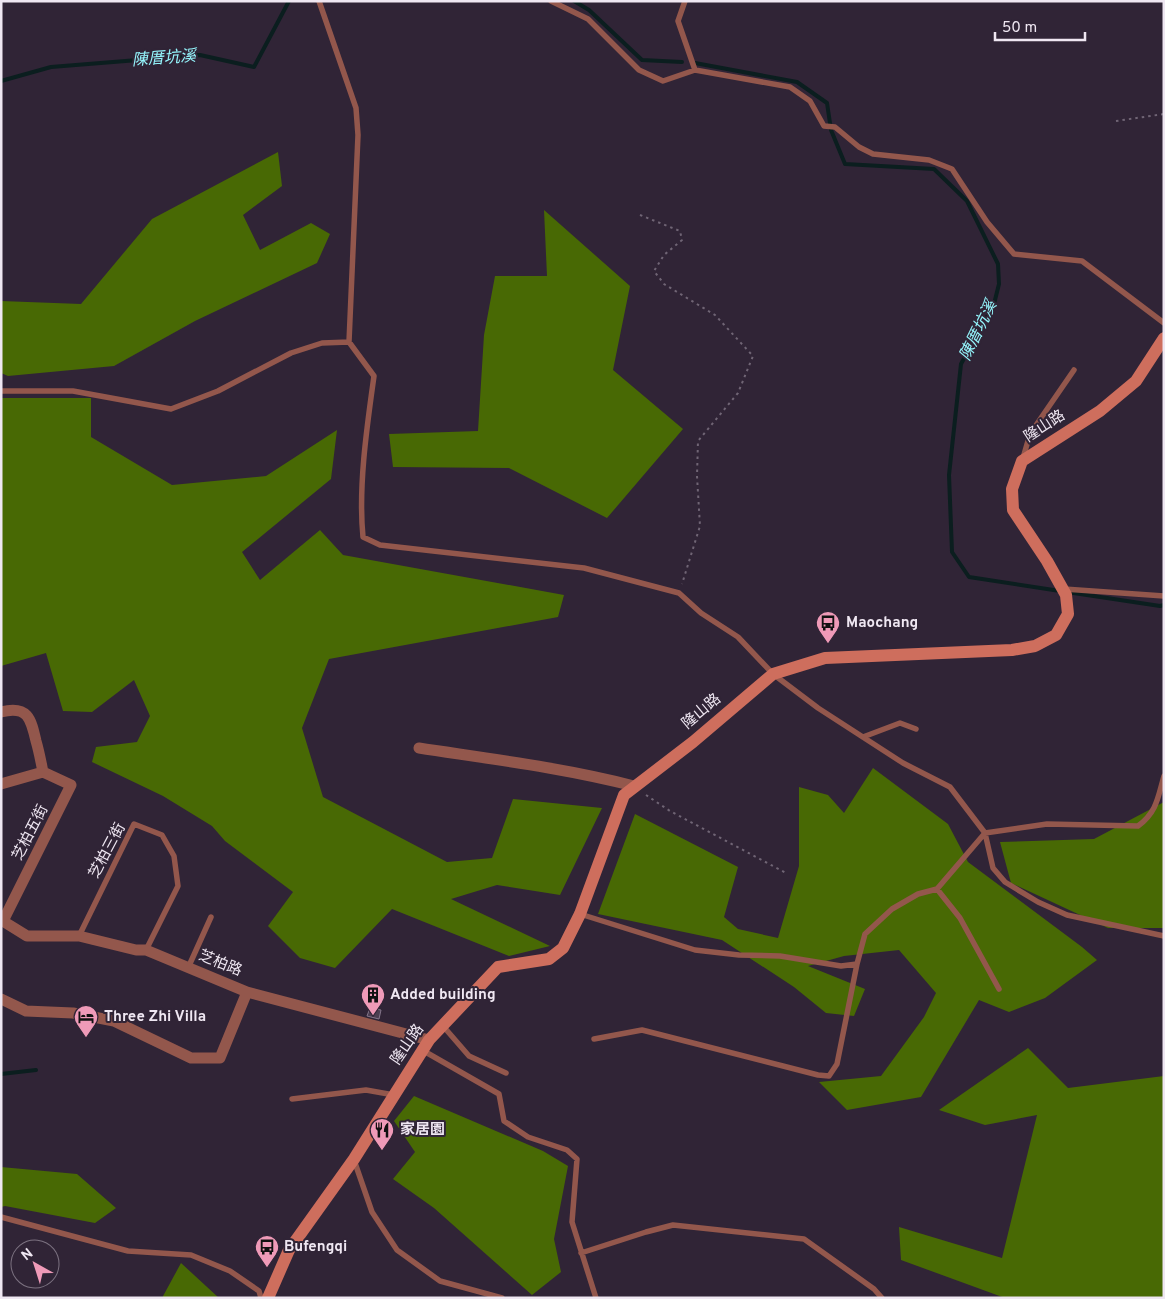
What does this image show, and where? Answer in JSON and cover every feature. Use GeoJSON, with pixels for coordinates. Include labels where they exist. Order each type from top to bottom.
{"type":"FeatureCollection","features":[{"type":"Feature","properties":{"kind":"street","name":"隆山路"},"geometry":{"type":"LineString","coordinates":[[268,1298],[289,1250],[354,1159],[426,1045],[442,1025],[498,967],[549,959],[563,948],[580,914],[624,795],[634,786],[693,742],[773,674],[825,658],[1012,650],[1035,646],[1056,635],[1068,614],[1064,591],[1047,561],[1013,510],[1012,489],[1022,461],[1100,411],[1136,381],[1164,338]]}},
{"type":"Feature","properties":{"kind":"street"},"geometry":{"type":"LineString","coordinates":[[1,712],[11,710],[23,712],[32,720],[43,772],[1,784]]}},
{"type":"Feature","properties":{"kind":"street"},"geometry":{"type":"LineString","coordinates":[[419,748],[522,763],[599,777],[634,786]]}},
{"type":"Feature","properties":{"kind":"street","name":"芝柏五街"},"geometry":{"type":"LineString","coordinates":[[2,921],[71,786],[43,772]]}},
{"type":"Feature","properties":{"kind":"street","name":"芝柏路"},"geometry":{"type":"LineString","coordinates":[[2,921],[27,936],[79,936],[136,950],[146,950],[246,992],[426,1045]]}},
{"type":"Feature","properties":{"kind":"street"},"geometry":{"type":"LineString","coordinates":[[1,999],[26,1011],[73,1013],[114,1021],[191,1058],[220,1058],[246,992]]}},
{"type":"Feature","properties":{"kind":"lane"},"geometry":{"type":"LineString","coordinates":[[319,1],[356,108],[358,135],[349,342],[374,376],[368,419],[360,514],[363,537],[380,545],[584,568],[679,593],[701,613],[738,637],[773,674],[818,708],[903,763],[950,787],[985,833],[993,868],[1005,882],[1038,902],[1067,915],[1164,936]]}},
{"type":"Feature","properties":{"kind":"lane"},"geometry":{"type":"LineString","coordinates":[[551,1],[588,19],[639,70],[663,81],[695,70],[790,87],[810,101],[824,126],[834,127],[859,148],[873,154],[929,160],[952,169],[988,222],[1014,254],[1082,261],[1164,323]]}},
{"type":"Feature","properties":{"kind":"lane"},"geometry":{"type":"LineString","coordinates":[[684,1],[678,20],[695,70]]}},
{"type":"Feature","properties":{"kind":"lane"},"geometry":{"type":"LineString","coordinates":[[1,391],[73,391],[171,409],[218,391],[291,353],[322,343],[349,342]]}},
{"type":"Feature","properties":{"kind":"lane"},"geometry":{"type":"LineString","coordinates":[[1022,461],[1030,434],[1074,370]]}},
{"type":"Feature","properties":{"kind":"lane"},"geometry":{"type":"LineString","coordinates":[[1064,591],[1164,596]]}},
{"type":"Feature","properties":{"kind":"lane"},"geometry":{"type":"LineString","coordinates":[[863,737],[900,723],[916,729]]}},
{"type":"Feature","properties":{"kind":"lane"},"geometry":{"type":"LineString","coordinates":[[594,1039],[642,1030],[829,1076],[837,1064],[857,964],[865,934],[892,908],[918,894],[937,889],[985,833],[1047,824],[1138,826],[1150,817],[1158,799],[1164,776]]}},
{"type":"Feature","properties":{"kind":"lane","name":"芝柏三街"},"geometry":{"type":"LineString","coordinates":[[79,936],[134,824],[162,835],[174,856],[178,886],[146,950]]}},
{"type":"Feature","properties":{"kind":"lane"},"geometry":{"type":"LineString","coordinates":[[937,889],[960,918],[998,989]]}},
{"type":"Feature","properties":{"kind":"lane"},"geometry":{"type":"LineString","coordinates":[[580,914],[695,950],[739,956],[780,956],[841,966],[857,964]]}},
{"type":"Feature","properties":{"kind":"lane"},"geometry":{"type":"LineString","coordinates":[[188,968],[211,918]]}},
{"type":"Feature","properties":{"kind":"lane"},"geometry":{"type":"LineString","coordinates":[[442,1025],[469,1056],[506,1073]]}},
{"type":"Feature","properties":{"kind":"lane"},"geometry":{"type":"LineString","coordinates":[[426,1045],[499,1094],[504,1121],[528,1137],[567,1150],[577,1159],[572,1222],[596,1298]]}},
{"type":"Feature","properties":{"kind":"lane"},"geometry":{"type":"LineString","coordinates":[[292,1098],[366,1090],[394,1095]]}},
{"type":"Feature","properties":{"kind":"lane"},"geometry":{"type":"LineString","coordinates":[[354,1159],[372,1212],[397,1250],[440,1281],[502,1298]]}},
{"type":"Feature","properties":{"kind":"lane"},"geometry":{"type":"LineString","coordinates":[[1,1216],[128,1250],[191,1254],[230,1272],[259,1291],[261,1298]]}},
{"type":"Feature","properties":{"kind":"lane"},"geometry":{"type":"LineString","coordinates":[[581,1253],[673,1225],[804,1239],[874,1290],[882,1298]]}},
{"type":"Feature","properties":{"kind":"path"},"geometry":{"type":"LineString","coordinates":[[1116,121],[1164,114]]}},
{"type":"Feature","properties":{"kind":"path"},"geometry":{"type":"LineString","coordinates":[[640,215],[680,231],[682,240],[664,255],[654,271],[664,284],[715,315],[753,356],[738,393],[698,441],[697,476],[700,526],[679,593]]}},
{"type":"Feature","properties":{"kind":"path"},"geometry":{"type":"LineString","coordinates":[[634,786],[670,811],[786,873]]}},
{"type":"Feature","properties":{"kind":"green space"},"geometry":{"type":"Polygon","coordinates":[[[278,152],[282,186],[243,215],[260,250],[311,223],[330,234],[317,263],[195,321],[114,366],[8,376],[1,373],[1,301],[81,304],[152,219],[278,152]]]}},
{"type":"Feature","properties":{"kind":"green space"},"geometry":{"type":"Polygon","coordinates":[[[544,210],[630,286],[613,370],[683,429],[607,518],[509,468],[393,467],[389,434],[478,431],[484,335],[495,276],[547,276],[544,210]]]}},
{"type":"Feature","properties":{"kind":"green space"},"geometry":{"type":"Polygon","coordinates":[[[1,398],[91,398],[91,437],[172,485],[266,476],[337,430],[331,479],[242,552],[260,580],[320,530],[343,555],[564,595],[558,617],[329,659],[302,728],[323,797],[447,862],[492,858],[513,799],[602,808],[560,895],[497,885],[451,899],[550,946],[509,956],[392,909],[335,968],[300,958],[268,926],[293,892],[225,841],[212,826],[163,796],[92,762],[96,747],[137,742],[150,716],[134,680],[92,712],[63,711],[46,653],[1,666],[1,398]]]}},
{"type":"Feature","properties":{"kind":"green space"},"geometry":{"type":"Polygon","coordinates":[[[873,768],[948,824],[968,862],[1097,960],[1045,998],[1009,1012],[979,1000],[921,1097],[847,1110],[819,1082],[881,1076],[924,1017],[936,993],[899,950],[844,956],[808,966],[865,989],[854,1016],[826,1013],[794,987],[722,940],[598,914],[635,814],[738,867],[724,917],[738,929],[778,938],[799,866],[799,787],[828,795],[844,813],[873,768]]]}},
{"type":"Feature","properties":{"kind":"green space"},"geometry":{"type":"Polygon","coordinates":[[[1164,802],[1164,928],[1108,928],[1011,883],[1000,842],[1094,839],[1164,802]]]}},
{"type":"Feature","properties":{"kind":"green space"},"geometry":{"type":"Polygon","coordinates":[[[1028,1048],[1068,1088],[1164,1076],[1164,1298],[1005,1298],[901,1260],[899,1227],[1002,1258],[1037,1115],[985,1125],[939,1110],[1028,1048]]]}},
{"type":"Feature","properties":{"kind":"green space"},"geometry":{"type":"Polygon","coordinates":[[[414,1096],[543,1151],[568,1166],[554,1239],[561,1272],[532,1295],[434,1208],[393,1179],[415,1152],[394,1121],[414,1096]]]}},
{"type":"Feature","properties":{"kind":"green space"},"geometry":{"type":"Polygon","coordinates":[[[1,1167],[77,1174],[116,1208],[95,1223],[5,1206],[1,1207],[1,1167]]]}},
{"type":"Feature","properties":{"kind":"green space"},"geometry":{"type":"Polygon","coordinates":[[[181,1263],[219,1298],[162,1298],[181,1263]]]}},
{"type":"Feature","properties":{"kind":"building"},"geometry":{"type":"Polygon","coordinates":[[[370,1008],[381,1010],[379,1019],[367,1016],[370,1008]]]}},
{"type":"Feature","properties":{"kind":"waterway","name":"陳厝坑溪"},"geometry":{"type":"LineString","coordinates":[[1,81],[51,67],[200,55],[254,67],[289,1]]}},
{"type":"Feature","properties":{"kind":"waterway","name":"陳厝坑溪"},"geometry":{"type":"LineString","coordinates":[[574,1],[589,10],[642,60],[682,62]]}},
{"type":"Feature","properties":{"kind":"waterway","name":"陳厝坑溪"},"geometry":{"type":"LineString","coordinates":[[695,63],[797,82],[827,103],[831,130],[845,164],[934,169],[967,201],[998,264],[999,284],[994,304],[961,364],[949,475],[952,552],[969,577],[1060,591]]}},
{"type":"Feature","properties":{"kind":"waterway","name":"陳厝坑溪"},"geometry":{"type":"LineString","coordinates":[[1067,592],[1160,606],[1164,605]]}},
{"type":"Feature","properties":{"kind":"waterway"},"geometry":{"type":"LineString","coordinates":[[1,1074],[36,1070]]}},
{"type":"Feature","properties":{"kind":"place","name":"Maochang"},"geometry":{"type":"Point","coordinates":[828,644]}},
{"type":"Feature","properties":{"kind":"place","name":"Added building"},"geometry":{"type":"Point","coordinates":[373,1016]}},
{"type":"Feature","properties":{"kind":"place","name":"Three Zhi Villa"},"geometry":{"type":"Point","coordinates":[86,1038]}},
{"type":"Feature","properties":{"kind":"place","name":"家居園"},"geometry":{"type":"Point","coordinates":[382,1151]}},
{"type":"Feature","properties":{"kind":"place","name":"Bufengqi"},"geometry":{"type":"Point","coordinates":[267,1268]}}]}
